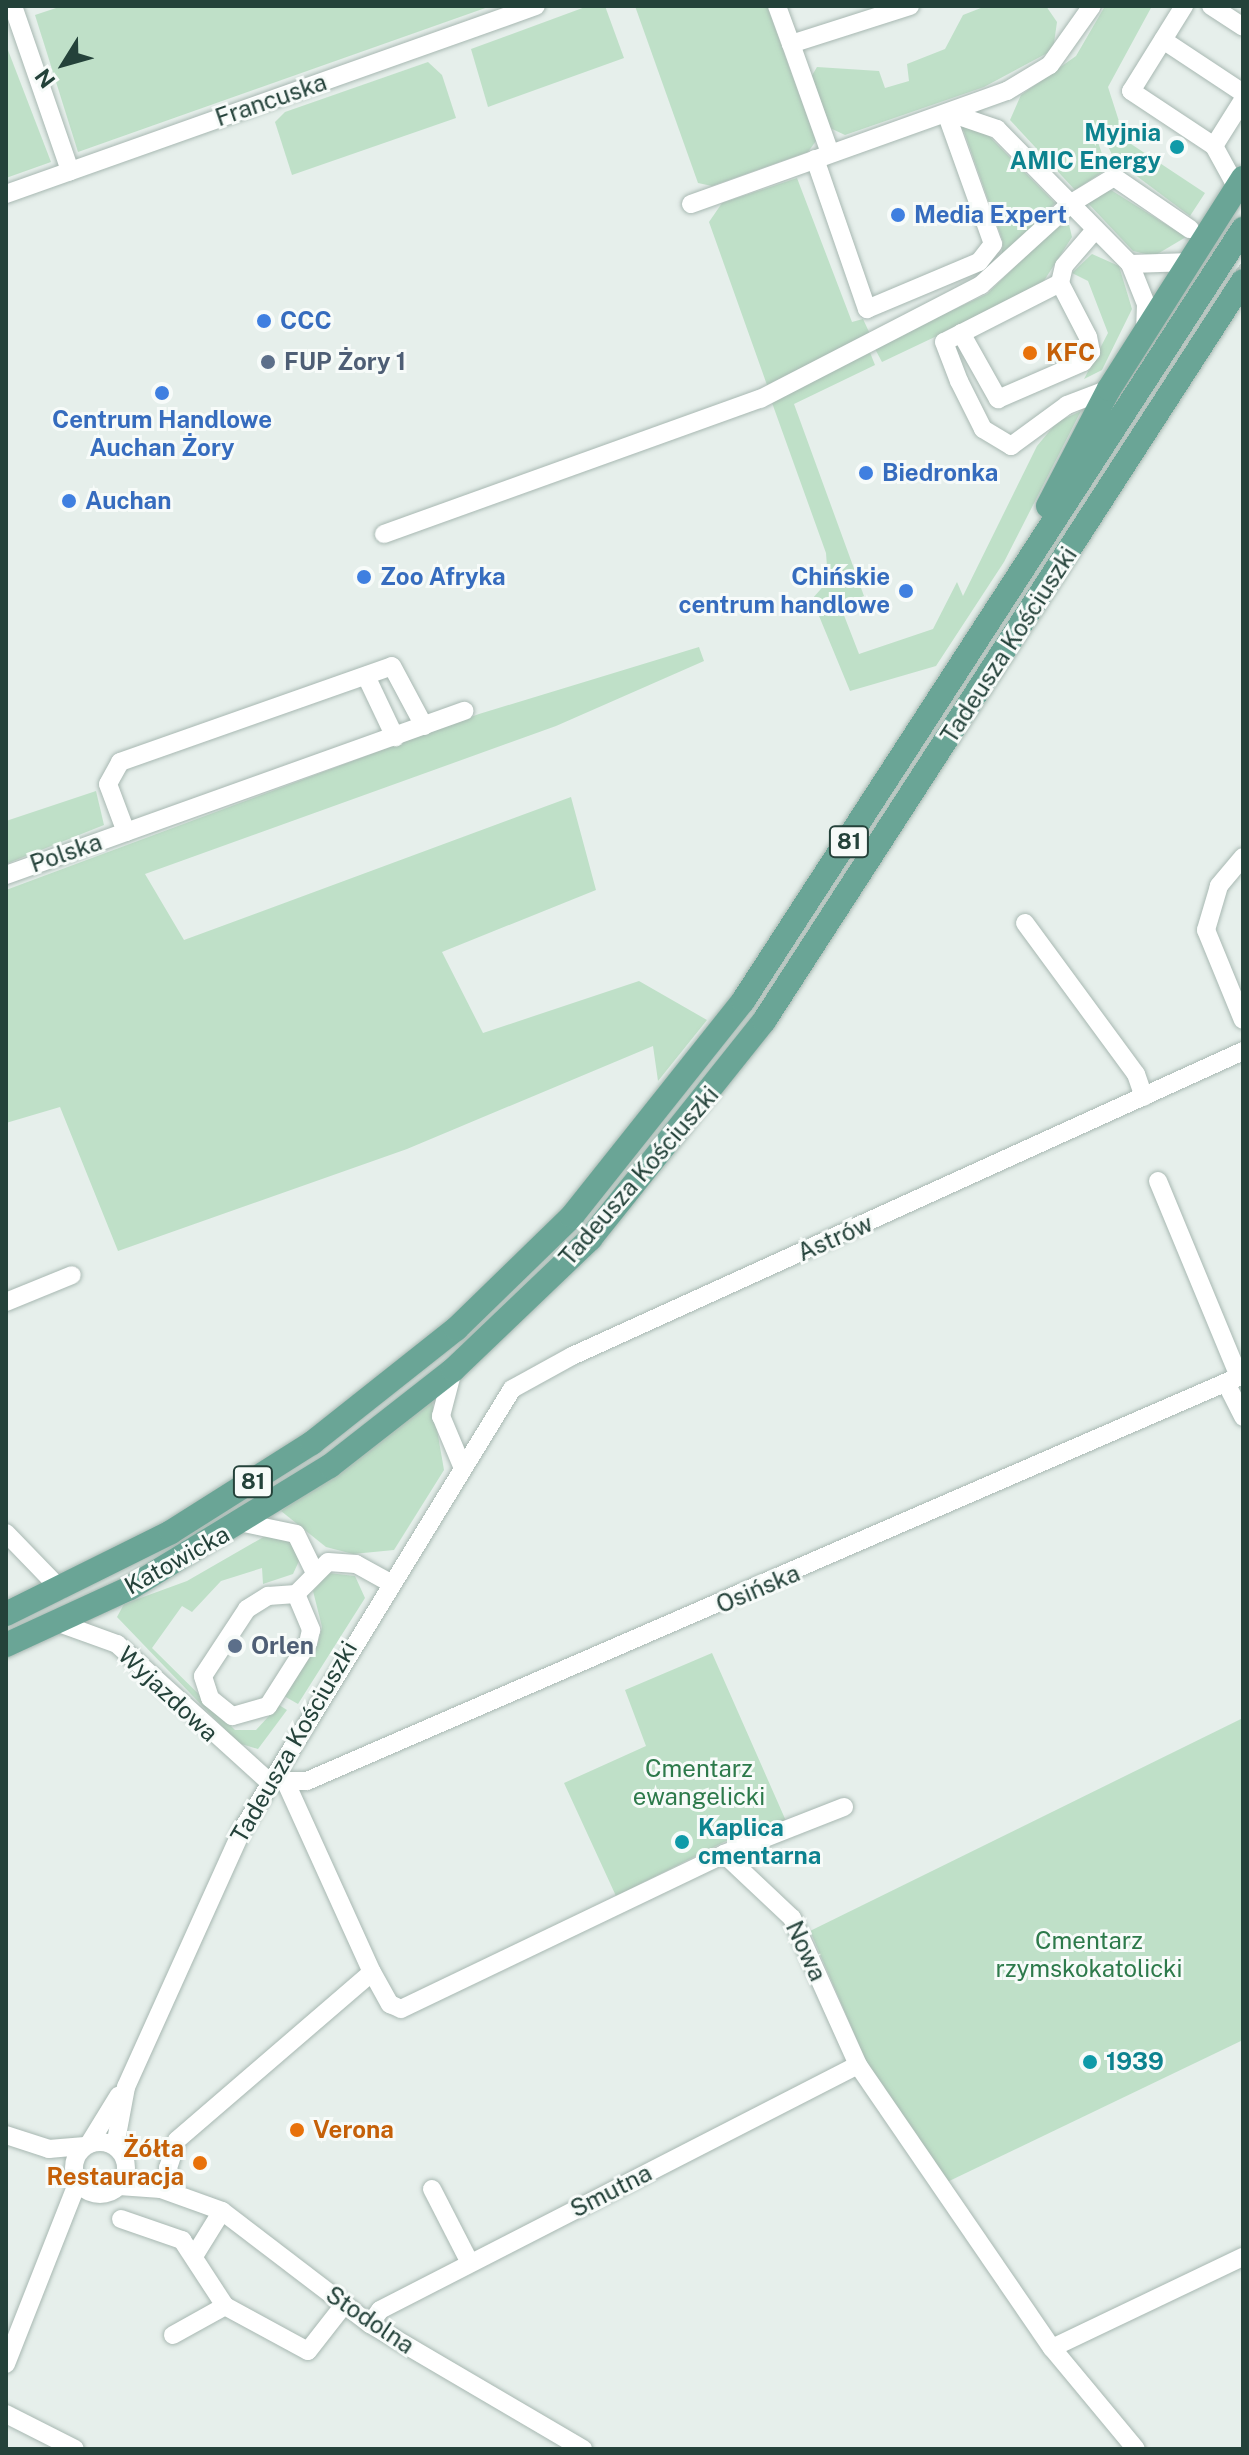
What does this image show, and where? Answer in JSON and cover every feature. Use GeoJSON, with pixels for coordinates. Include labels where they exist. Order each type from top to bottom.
{"type":"FeatureCollection","features":[{"type":"Feature","properties":{"kind":"main road"},"geometry":{"type":"LineString","coordinates":[[1021,574],[1109,389],[1240,183]]}},
{"type":"Feature","properties":{"kind":"main road","name":"Tadeusza Kościuszki"},"geometry":{"type":"LineString","coordinates":[[430,1351],[572,1216],[685,1082],[1021,574],[1243,229]]}},
{"type":"Feature","properties":{"kind":"main road","name":"Tadeusza Kościuszki"},"geometry":{"type":"LineString","coordinates":[[453,1370],[590,1239],[705,1104],[1243,281]]}},
{"type":"Feature","properties":{"kind":"main road","name":"Katowicka"},"geometry":{"type":"LineString","coordinates":[[6,1614],[61,1590],[225,1500],[430,1351]]}},
{"type":"Feature","properties":{"kind":"main road","name":"Katowicka"},"geometry":{"type":"LineString","coordinates":[[6,1645],[59,1623],[244,1523],[453,1370]]}},
{"type":"Feature","properties":{"kind":"street"},"geometry":{"type":"LineString","coordinates":[[13,6],[70,171]]}},
{"type":"Feature","properties":{"kind":"street","name":"Francuska"},"geometry":{"type":"LineString","coordinates":[[6,194],[536,6]]}},
{"type":"Feature","properties":{"kind":"street"},"geometry":{"type":"LineString","coordinates":[[777,6],[791,44],[867,309],[979,262],[993,244],[946,113]]}},
{"type":"Feature","properties":{"kind":"street"},"geometry":{"type":"LineString","coordinates":[[791,44],[910,6]]}},
{"type":"Feature","properties":{"kind":"street"},"geometry":{"type":"LineString","coordinates":[[691,204],[1007,91],[1050,65],[1092,6]]}},
{"type":"Feature","properties":{"kind":"street"},"geometry":{"type":"LineString","coordinates":[[1184,6],[1131,91],[1214,146],[1240,183]]}},
{"type":"Feature","properties":{"kind":"street"},"geometry":{"type":"LineString","coordinates":[[1211,6],[1243,27]]}},
{"type":"Feature","properties":{"kind":"street"},"geometry":{"type":"LineString","coordinates":[[1163,40],[1243,93]]}},
{"type":"Feature","properties":{"kind":"street"},"geometry":{"type":"LineString","coordinates":[[997,129],[994,117],[1007,91]]}},
{"type":"Feature","properties":{"kind":"street"},"geometry":{"type":"LineString","coordinates":[[1214,146],[1243,100]]}},
{"type":"Feature","properties":{"kind":"street"},"geometry":{"type":"LineString","coordinates":[[946,113],[997,129],[1130,264],[1146,304],[1145,334]]}},
{"type":"Feature","properties":{"kind":"street"},"geometry":{"type":"LineString","coordinates":[[384,534],[760,399],[981,285],[1070,204],[1114,177],[1190,229]]}},
{"type":"Feature","properties":{"kind":"street"},"geometry":{"type":"LineString","coordinates":[[961,333],[998,399],[1083,362],[1091,352],[1088,337],[1060,283],[1064,266],[1095,230]]}},
{"type":"Feature","properties":{"kind":"street"},"geometry":{"type":"LineString","coordinates":[[1130,264],[1191,262]]}},
{"type":"Feature","properties":{"kind":"street"},"geometry":{"type":"LineString","coordinates":[[1060,283],[944,342],[959,381],[983,429],[1011,446],[1067,405],[1109,389]]}},
{"type":"Feature","properties":{"kind":"street"},"geometry":{"type":"LineString","coordinates":[[126,832],[108,784],[115,765],[392,666],[424,726]]}},
{"type":"Feature","properties":{"kind":"street"},"geometry":{"type":"LineString","coordinates":[[366,676],[395,737]]}},
{"type":"Feature","properties":{"kind":"street","name":"Polska"},"geometry":{"type":"LineString","coordinates":[[6,875],[465,711]]}},
{"type":"Feature","properties":{"kind":"street"},"geometry":{"type":"LineString","coordinates":[[1243,857],[1219,886],[1206,930],[1243,1020]]}},
{"type":"Feature","properties":{"kind":"street"},"geometry":{"type":"LineString","coordinates":[[1025,923],[1136,1074],[1144,1097]]}},
{"type":"Feature","properties":{"kind":"street","name":"Astrów"},"geometry":{"type":"LineString","coordinates":[[462,1466],[512,1389],[533,1373],[1243,1051]]}},
{"type":"Feature","properties":{"kind":"street"},"geometry":{"type":"LineString","coordinates":[[1158,1181],[1236,1378],[1243,1417]]}},
{"type":"Feature","properties":{"kind":"street"},"geometry":{"type":"LineString","coordinates":[[6,1302],[72,1275]]}},
{"type":"Feature","properties":{"kind":"street"},"geometry":{"type":"LineString","coordinates":[[453,1370],[441,1416],[462,1466]]}},
{"type":"Feature","properties":{"kind":"street","name":"Osińska"},"geometry":{"type":"LineString","coordinates":[[268,1781],[287,1785],[334,1771],[1236,1378]]}},
{"type":"Feature","properties":{"kind":"street","name":"Tadeusza Kościuszki"},"geometry":{"type":"LineString","coordinates":[[87,2145],[126,2087],[268,1781],[462,1466]]}},
{"type":"Feature","properties":{"kind":"street"},"geometry":{"type":"LineString","coordinates":[[244,1523],[296,1534],[313,1569]]}},
{"type":"Feature","properties":{"kind":"street"},"geometry":{"type":"LineString","coordinates":[[6,1533],[61,1590]]}},
{"type":"Feature","properties":{"kind":"street"},"geometry":{"type":"LineString","coordinates":[[296,1594],[268,1596],[247,1609],[203,1676],[210,1698],[232,1716],[268,1706],[308,1643],[296,1594],[313,1569],[345,1561],[389,1582]]}},
{"type":"Feature","properties":{"kind":"street","name":"Wyjazdowa"},"geometry":{"type":"LineString","coordinates":[[59,1623],[117,1644],[268,1781]]}},
{"type":"Feature","properties":{"kind":"street"},"geometry":{"type":"LineString","coordinates":[[287,1785],[372,1972],[390,2004],[407,2008],[724,1854],[844,1807]]}},
{"type":"Feature","properties":{"kind":"street","name":"Nowa"},"geometry":{"type":"LineString","coordinates":[[724,1854],[792,1918],[858,2065],[1052,2348],[1136,2449]]}},
{"type":"Feature","properties":{"kind":"street"},"geometry":{"type":"LineString","coordinates":[[168,2191],[168,2168],[177,2140],[372,1972]]}},
{"type":"Feature","properties":{"kind":"street","name":"Smutna"},"geometry":{"type":"LineString","coordinates":[[370,2324],[380,2310],[858,2065]]}},
{"type":"Feature","properties":{"kind":"street","name":"Tadeusza Kościuszki"},"geometry":{"type":"LineString","coordinates":[[115,2146],[126,2087]]}},
{"type":"Feature","properties":{"kind":"street"},"geometry":{"type":"LineString","coordinates":[[13,2138],[115,2146],[126,2164],[119,2186],[96,2194],[65,2225]]}},
{"type":"Feature","properties":{"kind":"street"},"geometry":{"type":"LineString","coordinates":[[13,2138],[96,2194]]}},
{"type":"Feature","properties":{"kind":"street"},"geometry":{"type":"LineString","coordinates":[[6,2364],[65,2225],[87,2145]]}},
{"type":"Feature","properties":{"kind":"street","name":"Stodolna"},"geometry":{"type":"LineString","coordinates":[[126,2164],[168,2191],[222,2211],[370,2324],[583,2449]]}},
{"type":"Feature","properties":{"kind":"street","name":"Stodolna"},"geometry":{"type":"LineString","coordinates":[[119,2186],[168,2191]]}},
{"type":"Feature","properties":{"kind":"street"},"geometry":{"type":"LineString","coordinates":[[432,2189],[470,2263]]}},
{"type":"Feature","properties":{"kind":"street"},"geometry":{"type":"LineString","coordinates":[[196,2253],[222,2211]]}},
{"type":"Feature","properties":{"kind":"street"},"geometry":{"type":"LineString","coordinates":[[121,2219],[182,2240],[196,2253],[225,2306],[308,2351],[344,2305]]}},
{"type":"Feature","properties":{"kind":"street"},"geometry":{"type":"LineString","coordinates":[[1052,2348],[1243,2257]]}},
{"type":"Feature","properties":{"kind":"street"},"geometry":{"type":"LineString","coordinates":[[173,2335],[225,2306]]}},
{"type":"Feature","properties":{"kind":"street"},"geometry":{"type":"LineString","coordinates":[[6,2414],[75,2449]]}},
{"type":"Feature","properties":{"kind":"green space"},"geometry":{"type":"Polygon","coordinates":[[[62,6],[491,6],[78,152],[35,15],[62,6]]]}},
{"type":"Feature","properties":{"kind":"green space"},"geometry":{"type":"Polygon","coordinates":[[[588,6],[605,6],[624,58],[488,107],[471,49],[588,6]]]}},
{"type":"Feature","properties":{"kind":"green space"},"geometry":{"type":"Polygon","coordinates":[[[635,6],[767,6],[816,141],[808,152],[712,186],[698,183],[635,6]]]}},
{"type":"Feature","properties":{"kind":"green space"},"geometry":{"type":"Polygon","coordinates":[[[986,6],[1046,6],[1057,22],[1053,50],[984,87],[845,135],[830,128],[811,77],[817,67],[879,71],[885,88],[909,81],[907,64],[945,49],[963,15],[986,6]]]}},
{"type":"Feature","properties":{"kind":"green space"},"geometry":{"type":"Polygon","coordinates":[[[1105,6],[1152,6],[1108,87],[1125,140],[1205,193],[1190,216],[1114,159],[1108,146],[1118,132],[1098,142],[1107,169],[1075,190],[1010,120],[1021,95],[1076,56],[1105,6]]]}},
{"type":"Feature","properties":{"kind":"green space"},"geometry":{"type":"Polygon","coordinates":[[[6,45],[51,162],[6,178],[6,45]]]}},
{"type":"Feature","properties":{"kind":"green space"},"geometry":{"type":"Polygon","coordinates":[[[428,62],[442,75],[456,118],[292,175],[275,122],[285,112],[428,62]]]}},
{"type":"Feature","properties":{"kind":"green space"},"geometry":{"type":"Polygon","coordinates":[[[978,125],[1055,203],[1001,259],[1003,242],[962,126],[978,125]]]}},
{"type":"Feature","properties":{"kind":"green space"},"geometry":{"type":"Polygon","coordinates":[[[797,178],[852,322],[863,319],[870,334],[767,385],[709,222],[722,203],[797,178]]]}},
{"type":"Feature","properties":{"kind":"green space"},"geometry":{"type":"Polygon","coordinates":[[[1111,190],[1186,237],[1154,256],[1133,251],[1086,201],[1111,190]]]}},
{"type":"Feature","properties":{"kind":"green space"},"geometry":{"type":"Polygon","coordinates":[[[1067,216],[1072,237],[1040,287],[882,362],[874,347],[987,294],[1067,216]]]}},
{"type":"Feature","properties":{"kind":"green space"},"geometry":{"type":"Polygon","coordinates":[[[1092,254],[1119,266],[1132,309],[1102,370],[1084,379],[1108,333],[1088,281],[1072,273],[1092,254]]]}},
{"type":"Feature","properties":{"kind":"green space"},"geometry":{"type":"Polygon","coordinates":[[[869,350],[875,365],[794,404],[864,596],[840,605],[859,654],[933,629],[957,582],[963,596],[1037,446],[1057,422],[1081,411],[1004,562],[936,666],[850,691],[812,599],[828,581],[826,553],[771,400],[869,350]]]}},
{"type":"Feature","properties":{"kind":"green space"},"geometry":{"type":"Polygon","coordinates":[[[699,647],[704,661],[556,726],[145,874],[184,940],[571,797],[596,890],[442,952],[483,1033],[639,981],[707,1020],[658,1081],[653,1046],[407,1149],[118,1251],[60,1107],[6,1123],[6,890],[479,714],[699,647]]]}},
{"type":"Feature","properties":{"kind":"green space"},"geometry":{"type":"Polygon","coordinates":[[[96,791],[104,825],[6,864],[6,821],[96,791]]]}},
{"type":"Feature","properties":{"kind":"green space"},"geometry":{"type":"Polygon","coordinates":[[[432,1401],[444,1470],[394,1550],[353,1554],[326,1547],[281,1511],[432,1401]]]}},
{"type":"Feature","properties":{"kind":"green space"},"geometry":{"type":"Polygon","coordinates":[[[267,1535],[293,1543],[299,1561],[293,1574],[263,1584],[262,1568],[221,1581],[192,1612],[182,1606],[152,1648],[235,1730],[256,1730],[279,1705],[287,1710],[258,1749],[238,1743],[117,1617],[124,1604],[187,1581],[267,1535]]]}},
{"type":"Feature","properties":{"kind":"green space"},"geometry":{"type":"Polygon","coordinates":[[[329,1573],[355,1576],[365,1598],[298,1704],[284,1696],[318,1643],[322,1627],[313,1591],[329,1573]]]}},
{"type":"Feature","properties":{"kind":"green space","name":"Cmentarz ewangelicki"},"geometry":{"type":"Polygon","coordinates":[[[712,1653],[786,1821],[724,1842],[616,1896],[564,1783],[646,1746],[625,1690],[712,1653]]]}},
{"type":"Feature","properties":{"kind":"green space","name":"Cmentarz rzymskokatolicki"},"geometry":{"type":"Polygon","coordinates":[[[1243,1718],[1243,2040],[943,2184],[866,2061],[810,1931],[1243,1718]]]}},
{"type":"Feature","properties":{"kind":"tunnel"},"geometry":{"type":"LineString","coordinates":[[1196,233],[1243,265]]}},
{"type":"Feature","properties":{"kind":"place","name":"Myjnia AMIC Energy"},"geometry":{"type":"Point","coordinates":[1177,147]}},
{"type":"Feature","properties":{"kind":"place","name":"Media Expert"},"geometry":{"type":"Point","coordinates":[898,215]}},
{"type":"Feature","properties":{"kind":"place","name":"CCC"},"geometry":{"type":"Point","coordinates":[264,321]}},
{"type":"Feature","properties":{"kind":"place","name":"KFC"},"geometry":{"type":"Point","coordinates":[1030,353]}},
{"type":"Feature","properties":{"kind":"place","name":"FUP Żory 1"},"geometry":{"type":"Point","coordinates":[268,362]}},
{"type":"Feature","properties":{"kind":"place","name":"Centrum Handlowe Auchan Żory"},"geometry":{"type":"Point","coordinates":[162,393]}},
{"type":"Feature","properties":{"kind":"place","name":"Biedronka"},"geometry":{"type":"Point","coordinates":[866,473]}},
{"type":"Feature","properties":{"kind":"place","name":"Auchan"},"geometry":{"type":"Point","coordinates":[69,501]}},
{"type":"Feature","properties":{"kind":"place","name":"Zoo Afryka"},"geometry":{"type":"Point","coordinates":[364,577]}},
{"type":"Feature","properties":{"kind":"place","name":"Chińskie centrum handlowe"},"geometry":{"type":"Point","coordinates":[906,591]}},
{"type":"Feature","properties":{"kind":"place","name":"Orlen"},"geometry":{"type":"Point","coordinates":[235,1646]}},
{"type":"Feature","properties":{"kind":"place","name":"Kaplica cmentarna"},"geometry":{"type":"Point","coordinates":[682,1842]}},
{"type":"Feature","properties":{"kind":"place","name":"1939"},"geometry":{"type":"Point","coordinates":[1090,2062]}},
{"type":"Feature","properties":{"kind":"place","name":"Verona"},"geometry":{"type":"Point","coordinates":[297,2130]}},
{"type":"Feature","properties":{"kind":"place","name":"Żółta Restauracja"},"geometry":{"type":"Point","coordinates":[200,2163]}}]}
